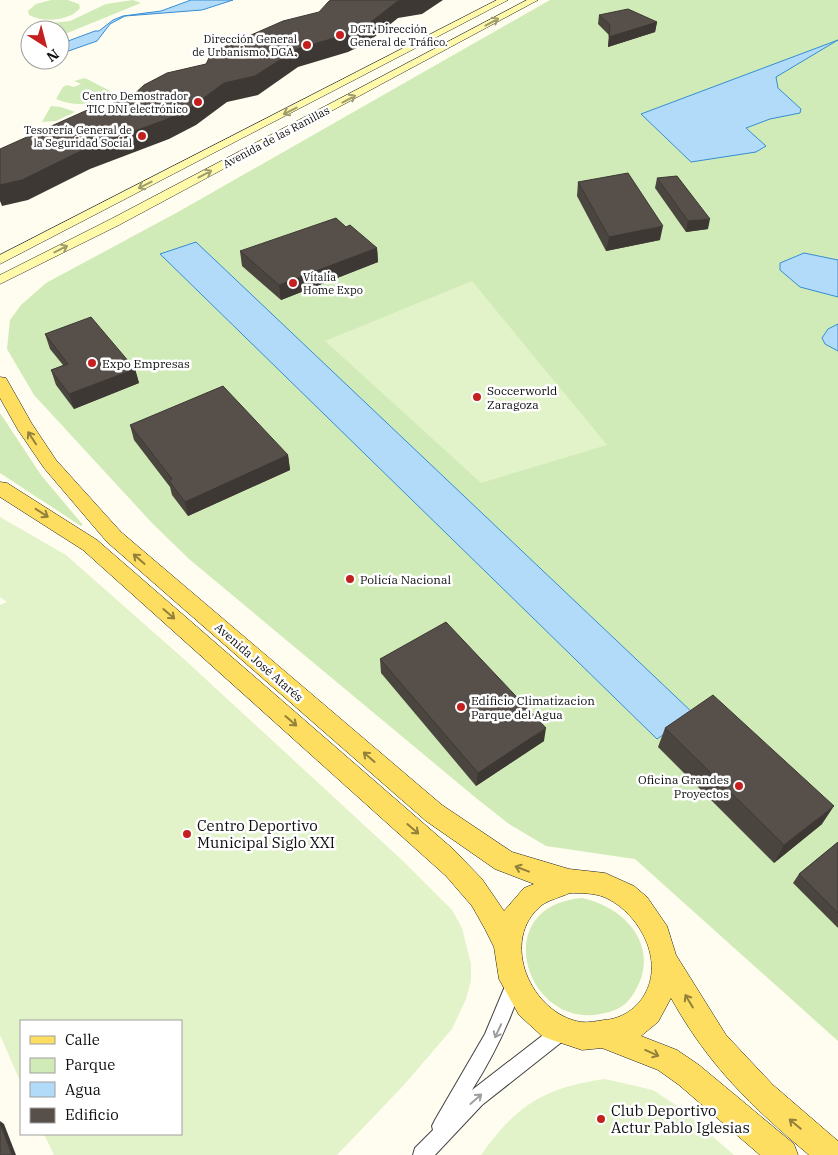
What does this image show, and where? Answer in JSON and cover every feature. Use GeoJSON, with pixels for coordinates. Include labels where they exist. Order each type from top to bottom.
{"type":"FeatureCollection","features":[{"type":"Feature","properties":{"kind":"main road","name":"Avenida de las Ranillas"},"geometry":{"type":"LineString","coordinates":[[3,258],[504,0]]}},
{"type":"Feature","properties":{"kind":"main road","name":"Avenida de las Ranillas"},"geometry":{"type":"LineString","coordinates":[[0,280],[534,0]]}},
{"type":"Feature","properties":{"kind":"main road","name":"Avenida de las Ranillas"},"geometry":{"type":"LineString","coordinates":[[0,293],[18,272]]}},
{"type":"Feature","properties":{"kind":"main road","name":"Avenida José Atarés"},"geometry":{"type":"LineString","coordinates":[[0,382],[24,426],[50,464],[114,537],[434,813],[504,861],[536,874],[570,881]]}},
{"type":"Feature","properties":{"kind":"main road","name":"Avenida José Atarés"},"geometry":{"type":"LineString","coordinates":[[0,488],[90,545],[444,856],[481,895],[491,910],[507,946]]}},
{"type":"Feature","properties":{"kind":"main road"},"geometry":{"type":"LineString","coordinates":[[664,958],[663,980],[659,993],[644,1017],[627,1029],[606,1036],[584,1037],[562,1031],[543,1020],[526,1004],[514,985],[508,966],[507,946],[511,926],[520,908],[533,895],[550,885],[570,881],[591,881],[612,888],[631,900],[651,923],[658,936],[664,958],[698,1017],[725,1055],[776,1108],[832,1155]]}},
{"type":"Feature","properties":{"kind":"main road"},"geometry":{"type":"LineString","coordinates":[[606,1036],[667,1060],[713,1094],[783,1155]]}},
{"type":"Feature","properties":{"kind":"street"},"geometry":{"type":"LineString","coordinates":[[425,1150],[488,1050],[499,1029],[514,985]]}},
{"type":"Feature","properties":{"kind":"street"},"geometry":{"type":"LineString","coordinates":[[425,1150],[476,1099],[562,1031]]}},
{"type":"Feature","properties":{"kind":"green space"},"geometry":{"type":"Polygon","coordinates":[[[51,0],[68,0],[79,4],[80,8],[70,16],[49,20],[29,15],[28,11],[36,4],[51,0]]]}},
{"type":"Feature","properties":{"kind":"green space"},"geometry":{"type":"Polygon","coordinates":[[[133,0],[141,3],[70,32],[70,21],[106,4],[133,0]]]}},
{"type":"Feature","properties":{"kind":"green space"},"geometry":{"type":"Polygon","coordinates":[[[550,0],[838,0],[838,1041],[635,859],[546,846],[509,824],[476,798],[189,559],[152,523],[34,395],[7,349],[10,320],[21,305],[46,283],[178,212],[550,0]]]}},
{"type":"Feature","properties":{"kind":"green space"},"geometry":{"type":"Polygon","coordinates":[[[85,78],[116,94],[86,104],[64,102],[56,99],[63,87],[67,85],[74,87],[81,84],[74,81],[85,78]]]}},
{"type":"Feature","properties":{"kind":"green space"},"geometry":{"type":"Polygon","coordinates":[[[51,106],[75,112],[56,121],[42,122],[51,106]]]}},
{"type":"Feature","properties":{"kind":"green space","name":"Soccerworld Zaragoza"},"geometry":{"type":"Polygon","coordinates":[[[472,281],[607,445],[481,483],[325,341],[472,281]]]}},
{"type":"Feature","properties":{"kind":"green space"},"geometry":{"type":"Polygon","coordinates":[[[0,413],[41,475],[83,525],[81,526],[0,473],[0,413]]]}},
{"type":"Feature","properties":{"kind":"green space","name":"Centro Deportivo Municipal Siglo XXI"},"geometry":{"type":"Polygon","coordinates":[[[0,517],[66,555],[185,660],[403,861],[452,910],[462,928],[471,964],[471,981],[466,999],[452,1029],[403,1086],[337,1155],[54,1155],[44,1135],[182,1135],[182,1020],[20,1020],[20,1081],[0,1035],[0,605],[7,602],[0,597],[0,517]]]}},
{"type":"Feature","properties":{"kind":"green space"},"geometry":{"type":"Polygon","coordinates":[[[582,898],[599,903],[614,911],[627,922],[636,934],[642,948],[644,963],[641,979],[632,996],[618,1008],[600,1014],[574,1014],[553,1003],[537,986],[528,965],[526,942],[534,922],[552,906],[582,898]]]}},
{"type":"Feature","properties":{"kind":"green space","name":"Club Deportivo Actur Pablo Iglesias"},"geometry":{"type":"Polygon","coordinates":[[[605,1079],[653,1090],[680,1108],[734,1155],[481,1155],[507,1123],[533,1102],[565,1088],[605,1079]]]}},
{"type":"Feature","properties":{"kind":"water"},"geometry":{"type":"Polygon","coordinates":[[[191,0],[233,0],[202,10],[125,16],[110,24],[97,41],[70,50],[70,40],[99,31],[113,20],[123,16],[161,11],[191,0]]]}},
{"type":"Feature","properties":{"kind":"water"},"geometry":{"type":"Polygon","coordinates":[[[838,40],[776,77],[778,88],[801,109],[800,113],[770,119],[746,128],[766,146],[756,152],[691,162],[641,114],[838,40]]]}},
{"type":"Feature","properties":{"kind":"water"},"geometry":{"type":"Polygon","coordinates":[[[196,242],[694,714],[657,739],[160,254],[196,242]]]}},
{"type":"Feature","properties":{"kind":"water"},"geometry":{"type":"Polygon","coordinates":[[[804,253],[838,260],[838,297],[800,287],[780,270],[780,263],[804,253]]]}},
{"type":"Feature","properties":{"kind":"water"},"geometry":{"type":"Polygon","coordinates":[[[838,324],[838,351],[825,344],[822,338],[828,329],[838,324]]]}},
{"type":"Feature","properties":{"kind":"building"},"geometry":{"type":"Polygon","coordinates":[[[332,0],[402,0],[398,1],[367,25],[348,34],[297,49],[255,76],[224,83],[193,106],[165,120],[85,149],[22,180],[0,185],[0,149],[85,111],[129,99],[144,85],[167,73],[206,64],[211,54],[217,50],[283,21],[319,12],[332,0]]]}},
{"type":"Feature","properties":{"kind":"building"},"geometry":{"type":"Polygon","coordinates":[[[628,9],[657,22],[609,37],[610,25],[599,15],[628,9]]]}},
{"type":"Feature","properties":{"kind":"building"},"geometry":{"type":"Polygon","coordinates":[[[628,173],[663,226],[609,237],[578,182],[628,173]]]}},
{"type":"Feature","properties":{"kind":"building"},"geometry":{"type":"Polygon","coordinates":[[[677,176],[710,219],[688,221],[657,178],[677,176]]]}},
{"type":"Feature","properties":{"kind":"building"},"geometry":{"type":"Polygon","coordinates":[[[336,218],[346,227],[350,225],[377,248],[279,285],[240,251],[336,218]]]}},
{"type":"Feature","properties":{"kind":"building","name":"Expo Empresas"},"geometry":{"type":"Polygon","coordinates":[[[91,317],[135,369],[69,394],[51,370],[68,364],[45,334],[91,317]]]}},
{"type":"Feature","properties":{"kind":"building"},"geometry":{"type":"Polygon","coordinates":[[[223,386],[288,455],[185,502],[169,481],[172,479],[130,425],[223,386]]]}},
{"type":"Feature","properties":{"kind":"building","name":"Edificio Climatizacion Parque del Agua"},"geometry":{"type":"Polygon","coordinates":[[[446,622],[546,728],[478,773],[380,659],[446,622]]]}},
{"type":"Feature","properties":{"kind":"building","name":"Oficina Grandes Proyectos"},"geometry":{"type":"Polygon","coordinates":[[[713,695],[834,806],[784,845],[665,728],[713,695]]]}},
{"type":"Feature","properties":{"kind":"building"},"geometry":{"type":"Polygon","coordinates":[[[838,842],[838,913],[799,874],[838,842]]]}},
{"type":"Feature","properties":{"kind":"building"},"geometry":{"type":"Polygon","coordinates":[[[0,1124],[12,1155],[0,1155],[0,1124]]]}},
{"type":"Feature","properties":{"kind":"place","name":"DGT. Dirección General de Tráfico."},"geometry":{"type":"Point","coordinates":[340,35]}},
{"type":"Feature","properties":{"kind":"place","name":"Dirección General de Urbanismo. DGA."},"geometry":{"type":"Point","coordinates":[307,45]}},
{"type":"Feature","properties":{"kind":"place","name":"Centro Demostrador TIC DNI electrónico"},"geometry":{"type":"Point","coordinates":[198,102]}},
{"type":"Feature","properties":{"kind":"place","name":"Tesorería General de la Seguridad Social"},"geometry":{"type":"Point","coordinates":[142,136]}},
{"type":"Feature","properties":{"kind":"place","name":"Vitalia Home Expo"},"geometry":{"type":"Point","coordinates":[293,283]}},
{"type":"Feature","properties":{"kind":"place","name":"Expo Empresas"},"geometry":{"type":"Point","coordinates":[92,363]}},
{"type":"Feature","properties":{"kind":"place","name":"Soccerworld Zaragoza"},"geometry":{"type":"Point","coordinates":[477,397]}},
{"type":"Feature","properties":{"kind":"place","name":"Policía Nacional"},"geometry":{"type":"Point","coordinates":[350,579]}},
{"type":"Feature","properties":{"kind":"place","name":"Edificio Climatizacion Parque del Agua"},"geometry":{"type":"Point","coordinates":[461,707]}},
{"type":"Feature","properties":{"kind":"place","name":"Oficina Grandes Proyectos"},"geometry":{"type":"Point","coordinates":[739,786]}},
{"type":"Feature","properties":{"kind":"place","name":"Centro Deportivo Municipal Siglo XXI"},"geometry":{"type":"Point","coordinates":[187,834]}},
{"type":"Feature","properties":{"kind":"place","name":"Club Deportivo Actur Pablo Iglesias"},"geometry":{"type":"Point","coordinates":[601,1119]}}]}
